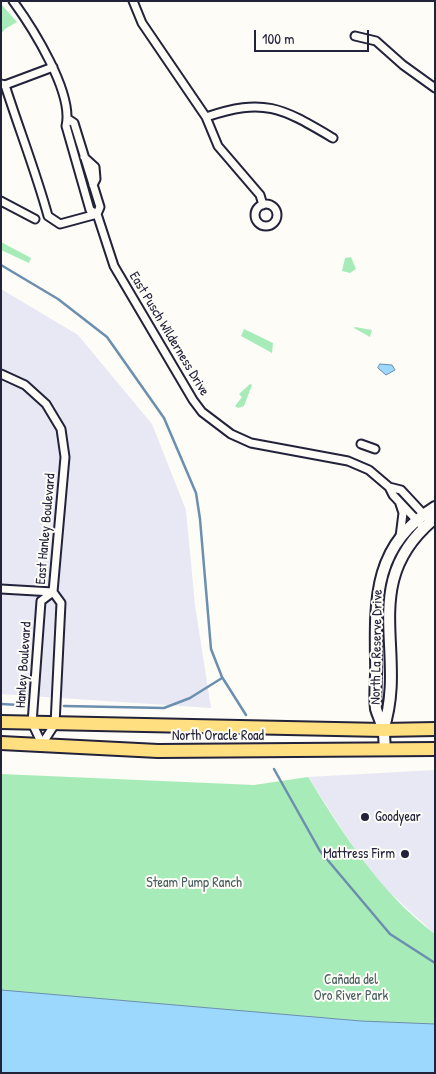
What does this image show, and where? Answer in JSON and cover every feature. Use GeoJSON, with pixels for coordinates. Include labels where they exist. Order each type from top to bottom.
{"type":"FeatureCollection","features":[{"type":"Feature","properties":{"kind":"highway","name":"North Oracle Road"},"geometry":{"type":"LineString","coordinates":[[1,722],[384,730],[435,729]]}},
{"type":"Feature","properties":{"kind":"highway","name":"North Oracle Road"},"geometry":{"type":"LineString","coordinates":[[1,743],[158,750],[435,749]]}},
{"type":"Feature","properties":{"kind":"street","name":"East Pusch Wilderness Drive"},"geometry":{"type":"LineString","coordinates":[[13,1],[30,25],[53,67],[68,119],[66,126],[90,210],[97,214]]}},
{"type":"Feature","properties":{"kind":"street"},"geometry":{"type":"LineString","coordinates":[[133,1],[142,23],[206,117],[218,146],[260,195],[264,204]]}},
{"type":"Feature","properties":{"kind":"street"},"geometry":{"type":"LineString","coordinates":[[354,36],[376,40],[402,65],[435,88]]}},
{"type":"Feature","properties":{"kind":"street"},"geometry":{"type":"LineString","coordinates":[[53,67],[3,84],[48,216],[60,224],[97,214]]}},
{"type":"Feature","properties":{"kind":"street"},"geometry":{"type":"LineString","coordinates":[[206,117],[230,108],[266,106],[287,112],[333,138]]}},
{"type":"Feature","properties":{"kind":"street","name":"East Pusch Wilderness Drive"},"geometry":{"type":"LineString","coordinates":[[68,119],[74,123],[100,207],[97,214],[114,266],[193,400],[202,412],[231,434],[251,443],[348,461],[369,470],[389,487],[399,501],[403,513],[400,538]]}},
{"type":"Feature","properties":{"kind":"street"},"geometry":{"type":"LineString","coordinates":[[1,201],[35,219]]}},
{"type":"Feature","properties":{"kind":"street","name":"East Hanley Boulevard"},"geometry":{"type":"LineString","coordinates":[[1,374],[26,385],[46,404],[59,424],[65,458],[53,592],[61,603],[55,724]]}},
{"type":"Feature","properties":{"kind":"street"},"geometry":{"type":"LineString","coordinates":[[361,444],[375,448]]}},
{"type":"Feature","properties":{"kind":"street","name":"East Pusch Wilderness Drive"},"geometry":{"type":"LineString","coordinates":[[389,487],[401,490],[426,520]]}},
{"type":"Feature","properties":{"kind":"street","name":"East Pusch Wilderness Drive"},"geometry":{"type":"LineString","coordinates":[[399,501],[426,520]]}},
{"type":"Feature","properties":{"kind":"street","name":"North La Reserve Drive"},"geometry":{"type":"LineString","coordinates":[[384,730],[390,708],[389,594],[395,569],[406,547],[435,508]]}},
{"type":"Feature","properties":{"kind":"street","name":"North La Reserve Drive"},"geometry":{"type":"LineString","coordinates":[[385,750],[384,730],[376,709],[375,625],[377,594],[384,566],[400,538],[426,520]]}},
{"type":"Feature","properties":{"kind":"street"},"geometry":{"type":"LineString","coordinates":[[1,589],[53,592]]}},
{"type":"Feature","properties":{"kind":"street","name":"Hanley Boulevard"},"geometry":{"type":"LineString","coordinates":[[42,744],[32,723],[41,601],[53,592]]}},
{"type":"Feature","properties":{"kind":"street"},"geometry":{"type":"LineString","coordinates":[[42,744],[55,724]]}},
{"type":"Feature","properties":{"kind":"shaded area"},"geometry":{"type":"Polygon","coordinates":[[[1,289],[78,335],[152,424],[186,510],[195,605],[211,708],[1,694],[1,289]]]}},
{"type":"Feature","properties":{"kind":"shaded area"},"geometry":{"type":"Polygon","coordinates":[[[435,770],[435,934],[387,890],[363,862],[308,777],[435,770]]]}},
{"type":"Feature","properties":{"kind":"green space"},"geometry":{"type":"Polygon","coordinates":[[[1,4],[17,22],[5,29],[1,34],[1,4]]]}},
{"type":"Feature","properties":{"kind":"green space"},"geometry":{"type":"Polygon","coordinates":[[[1,242],[31,258],[29,263],[1,250],[1,242]]]}},
{"type":"Feature","properties":{"kind":"green space"},"geometry":{"type":"Polygon","coordinates":[[[351,257],[356,269],[350,273],[342,271],[345,258],[351,257]]]}},
{"type":"Feature","properties":{"kind":"green space"},"geometry":{"type":"Polygon","coordinates":[[[354,328],[372,330],[370,337],[354,328]]]}},
{"type":"Feature","properties":{"kind":"green space"},"geometry":{"type":"Polygon","coordinates":[[[244,329],[273,343],[272,353],[241,336],[244,329]]]}},
{"type":"Feature","properties":{"kind":"green space"},"geometry":{"type":"Polygon","coordinates":[[[250,384],[252,385],[244,406],[238,408],[235,406],[242,397],[239,394],[250,384]]]}},
{"type":"Feature","properties":{"kind":"green space"},"geometry":{"type":"Polygon","coordinates":[[[1,774],[254,785],[308,777],[335,820],[380,882],[415,918],[435,934],[435,1073],[1,1073],[1,774]]]}},
{"type":"Feature","properties":{"kind":"water"},"geometry":{"type":"Polygon","coordinates":[[[380,364],[392,365],[395,370],[386,375],[378,368],[380,364]]]}},
{"type":"Feature","properties":{"kind":"water"},"geometry":{"type":"Polygon","coordinates":[[[1,990],[361,1021],[435,1024],[435,1073],[1,1073],[1,990]]]}},
{"type":"Feature","properties":{"kind":"waterway"},"geometry":{"type":"LineString","coordinates":[[1,265],[58,299],[107,337],[164,418],[196,493],[211,649],[222,677],[246,715]]}},
{"type":"Feature","properties":{"kind":"waterway"},"geometry":{"type":"LineString","coordinates":[[64,706],[164,708],[190,698],[222,678]]}},
{"type":"Feature","properties":{"kind":"waterway"},"geometry":{"type":"LineString","coordinates":[[1,704],[20,705]]}},
{"type":"Feature","properties":{"kind":"waterway"},"geometry":{"type":"LineString","coordinates":[[274,769],[320,851],[390,934],[435,963]]}},
{"type":"Feature","properties":{"kind":"place","name":"Goodyear"},"geometry":{"type":"Point","coordinates":[365,817]}},
{"type":"Feature","properties":{"kind":"place","name":"Mattress Firm"},"geometry":{"type":"Point","coordinates":[405,854]}},
{"type":"Feature","properties":{"kind":"park label","name":"Steam Pump Ranch"},"geometry":{"type":"Point","coordinates":[194,883]}},
{"type":"Feature","properties":{"kind":"park label","name":"Cañada del Oro River Park"},"geometry":{"type":"Point","coordinates":[351,988]}}]}
